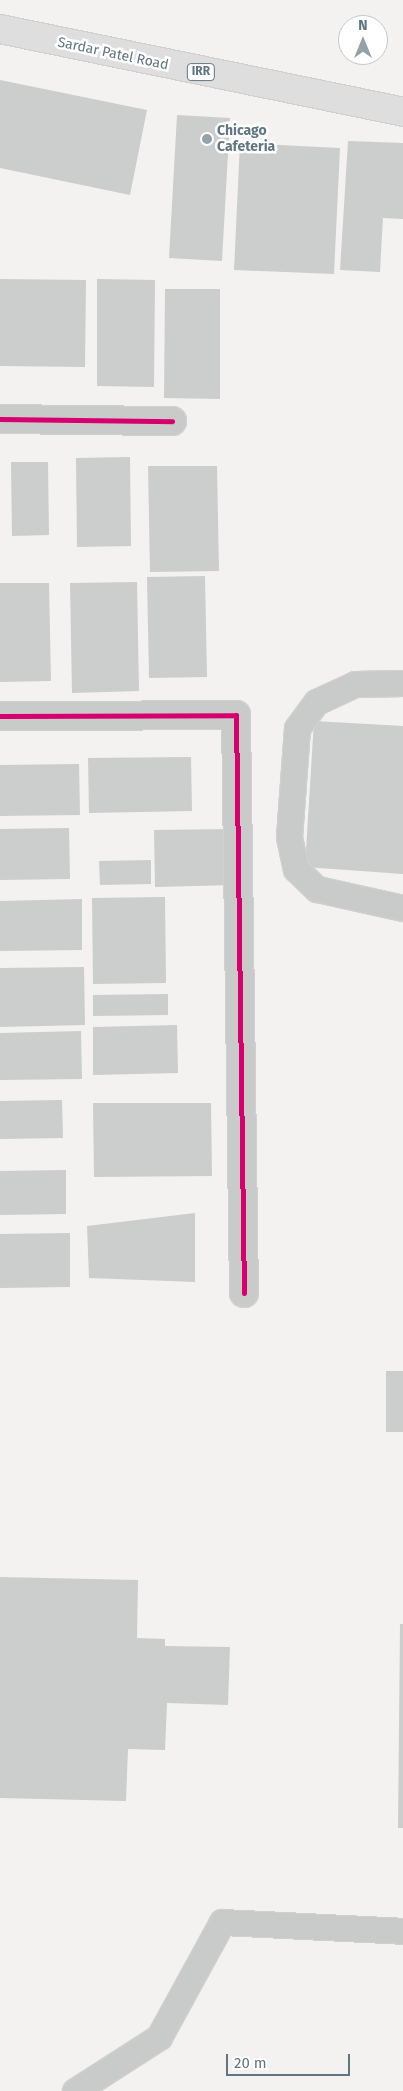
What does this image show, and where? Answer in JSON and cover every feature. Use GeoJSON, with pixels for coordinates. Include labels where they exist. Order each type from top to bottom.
{"type":"FeatureCollection","features":[{"type":"Feature","properties":{"kind":"main road","name":"Sardar Patel Road"},"geometry":{"type":"LineString","coordinates":[[0,29],[403,112]]}},
{"type":"Feature","properties":{"kind":"street"},"geometry":{"type":"LineString","coordinates":[[0,419],[172,421]]}},
{"type":"Feature","properties":{"kind":"street"},"geometry":{"type":"LineString","coordinates":[[0,716],[236,715],[244,1293]]}},
{"type":"Feature","properties":{"kind":"lane"},"geometry":{"type":"LineString","coordinates":[[403,683],[355,684],[316,702],[297,728],[289,837],[296,869],[317,889],[403,908]]}},
{"type":"Feature","properties":{"kind":"lane"},"geometry":{"type":"LineString","coordinates":[[75,2091],[159,2037],[222,1922],[403,1931]]}},
{"type":"Feature","properties":{"kind":"building"},"geometry":{"type":"Polygon","coordinates":[[[0,80],[147,110],[130,195],[0,168],[0,80]]]}},
{"type":"Feature","properties":{"kind":"building"},"geometry":{"type":"Polygon","coordinates":[[[177,115],[230,118],[222,261],[169,258],[177,115]]]}},
{"type":"Feature","properties":{"kind":"building"},"geometry":{"type":"Polygon","coordinates":[[[348,141],[403,143],[403,219],[383,218],[380,272],[340,270],[348,141]]]}},
{"type":"Feature","properties":{"kind":"building"},"geometry":{"type":"Polygon","coordinates":[[[240,143],[340,148],[334,274],[234,270],[240,143]]]}},
{"type":"Feature","properties":{"kind":"building"},"geometry":{"type":"Polygon","coordinates":[[[0,279],[86,280],[85,367],[0,366],[0,279]]]}},
{"type":"Feature","properties":{"kind":"building"},"geometry":{"type":"Polygon","coordinates":[[[97,279],[155,280],[154,387],[97,386],[97,279]]]}},
{"type":"Feature","properties":{"kind":"building"},"geometry":{"type":"Polygon","coordinates":[[[165,289],[220,289],[220,399],[164,398],[165,289]]]}},
{"type":"Feature","properties":{"kind":"building"},"geometry":{"type":"Polygon","coordinates":[[[130,457],[131,546],[77,547],[76,458],[130,457]]]}},
{"type":"Feature","properties":{"kind":"building"},"geometry":{"type":"Polygon","coordinates":[[[11,462],[48,462],[49,535],[12,536],[11,462]]]}},
{"type":"Feature","properties":{"kind":"building"},"geometry":{"type":"Polygon","coordinates":[[[148,466],[217,466],[219,571],[150,572],[148,466]]]}},
{"type":"Feature","properties":{"kind":"building"},"geometry":{"type":"Polygon","coordinates":[[[205,576],[207,677],[149,678],[147,577],[205,576]]]}},
{"type":"Feature","properties":{"kind":"building"},"geometry":{"type":"Polygon","coordinates":[[[137,582],[139,691],[72,693],[70,583],[137,582]]]}},
{"type":"Feature","properties":{"kind":"building"},"geometry":{"type":"Polygon","coordinates":[[[0,583],[49,583],[51,681],[0,682],[0,583]]]}},
{"type":"Feature","properties":{"kind":"building"},"geometry":{"type":"Polygon","coordinates":[[[314,721],[403,726],[403,874],[305,867],[314,721]]]}},
{"type":"Feature","properties":{"kind":"building"},"geometry":{"type":"Polygon","coordinates":[[[191,757],[192,811],[89,813],[88,758],[191,757]]]}},
{"type":"Feature","properties":{"kind":"building"},"geometry":{"type":"Polygon","coordinates":[[[79,764],[80,815],[0,816],[0,765],[79,764]]]}},
{"type":"Feature","properties":{"kind":"building"},"geometry":{"type":"Polygon","coordinates":[[[69,828],[70,879],[0,880],[0,829],[69,828]]]}},
{"type":"Feature","properties":{"kind":"building"},"geometry":{"type":"Polygon","coordinates":[[[232,829],[234,885],[155,887],[154,830],[232,829]]]}},
{"type":"Feature","properties":{"kind":"building"},"geometry":{"type":"Polygon","coordinates":[[[151,860],[151,884],[100,885],[99,861],[151,860]]]}},
{"type":"Feature","properties":{"kind":"building"},"geometry":{"type":"Polygon","coordinates":[[[165,897],[166,983],[93,984],[92,898],[165,897]]]}},
{"type":"Feature","properties":{"kind":"building"},"geometry":{"type":"Polygon","coordinates":[[[82,899],[82,950],[0,951],[0,901],[82,899]]]}},
{"type":"Feature","properties":{"kind":"building"},"geometry":{"type":"Polygon","coordinates":[[[84,967],[85,1025],[0,1027],[0,968],[84,967]]]}},
{"type":"Feature","properties":{"kind":"building"},"geometry":{"type":"Polygon","coordinates":[[[168,994],[168,1015],[93,1016],[93,995],[168,994]]]}},
{"type":"Feature","properties":{"kind":"building"},"geometry":{"type":"Polygon","coordinates":[[[177,1025],[178,1073],[93,1075],[93,1027],[177,1025]]]}},
{"type":"Feature","properties":{"kind":"building"},"geometry":{"type":"Polygon","coordinates":[[[81,1031],[82,1079],[0,1080],[0,1033],[81,1031]]]}},
{"type":"Feature","properties":{"kind":"building"},"geometry":{"type":"Polygon","coordinates":[[[62,1100],[63,1138],[0,1139],[0,1101],[62,1100]]]}},
{"type":"Feature","properties":{"kind":"building"},"geometry":{"type":"Polygon","coordinates":[[[93,1103],[211,1103],[212,1176],[94,1177],[93,1103]]]}},
{"type":"Feature","properties":{"kind":"building"},"geometry":{"type":"Polygon","coordinates":[[[66,1170],[66,1214],[0,1215],[0,1171],[66,1170]]]}},
{"type":"Feature","properties":{"kind":"building"},"geometry":{"type":"Polygon","coordinates":[[[195,1213],[195,1282],[89,1278],[87,1226],[195,1213]]]}},
{"type":"Feature","properties":{"kind":"building"},"geometry":{"type":"Polygon","coordinates":[[[70,1233],[70,1287],[0,1288],[0,1234],[70,1233]]]}},
{"type":"Feature","properties":{"kind":"building"},"geometry":{"type":"Polygon","coordinates":[[[386,1371],[403,1371],[403,1432],[386,1432],[386,1371]]]}},
{"type":"Feature","properties":{"kind":"building"},"geometry":{"type":"Polygon","coordinates":[[[0,1577],[138,1580],[137,1638],[165,1639],[165,1646],[230,1647],[228,1705],[167,1703],[165,1750],[128,1749],[126,1801],[0,1798],[0,1577]]]}},
{"type":"Feature","properties":{"kind":"building"},"geometry":{"type":"Polygon","coordinates":[[[400,1624],[403,1624],[403,1828],[398,1828],[400,1624]]]}},
{"type":"Feature","properties":{"kind":"cycle path"},"geometry":{"type":"LineString","coordinates":[[0,419],[172,421]]}},
{"type":"Feature","properties":{"kind":"cycle path"},"geometry":{"type":"LineString","coordinates":[[0,716],[236,715],[244,1293]]}},
{"type":"Feature","properties":{"kind":"place","name":"Chicago Cafeteria"},"geometry":{"type":"Point","coordinates":[207,139]}}]}
